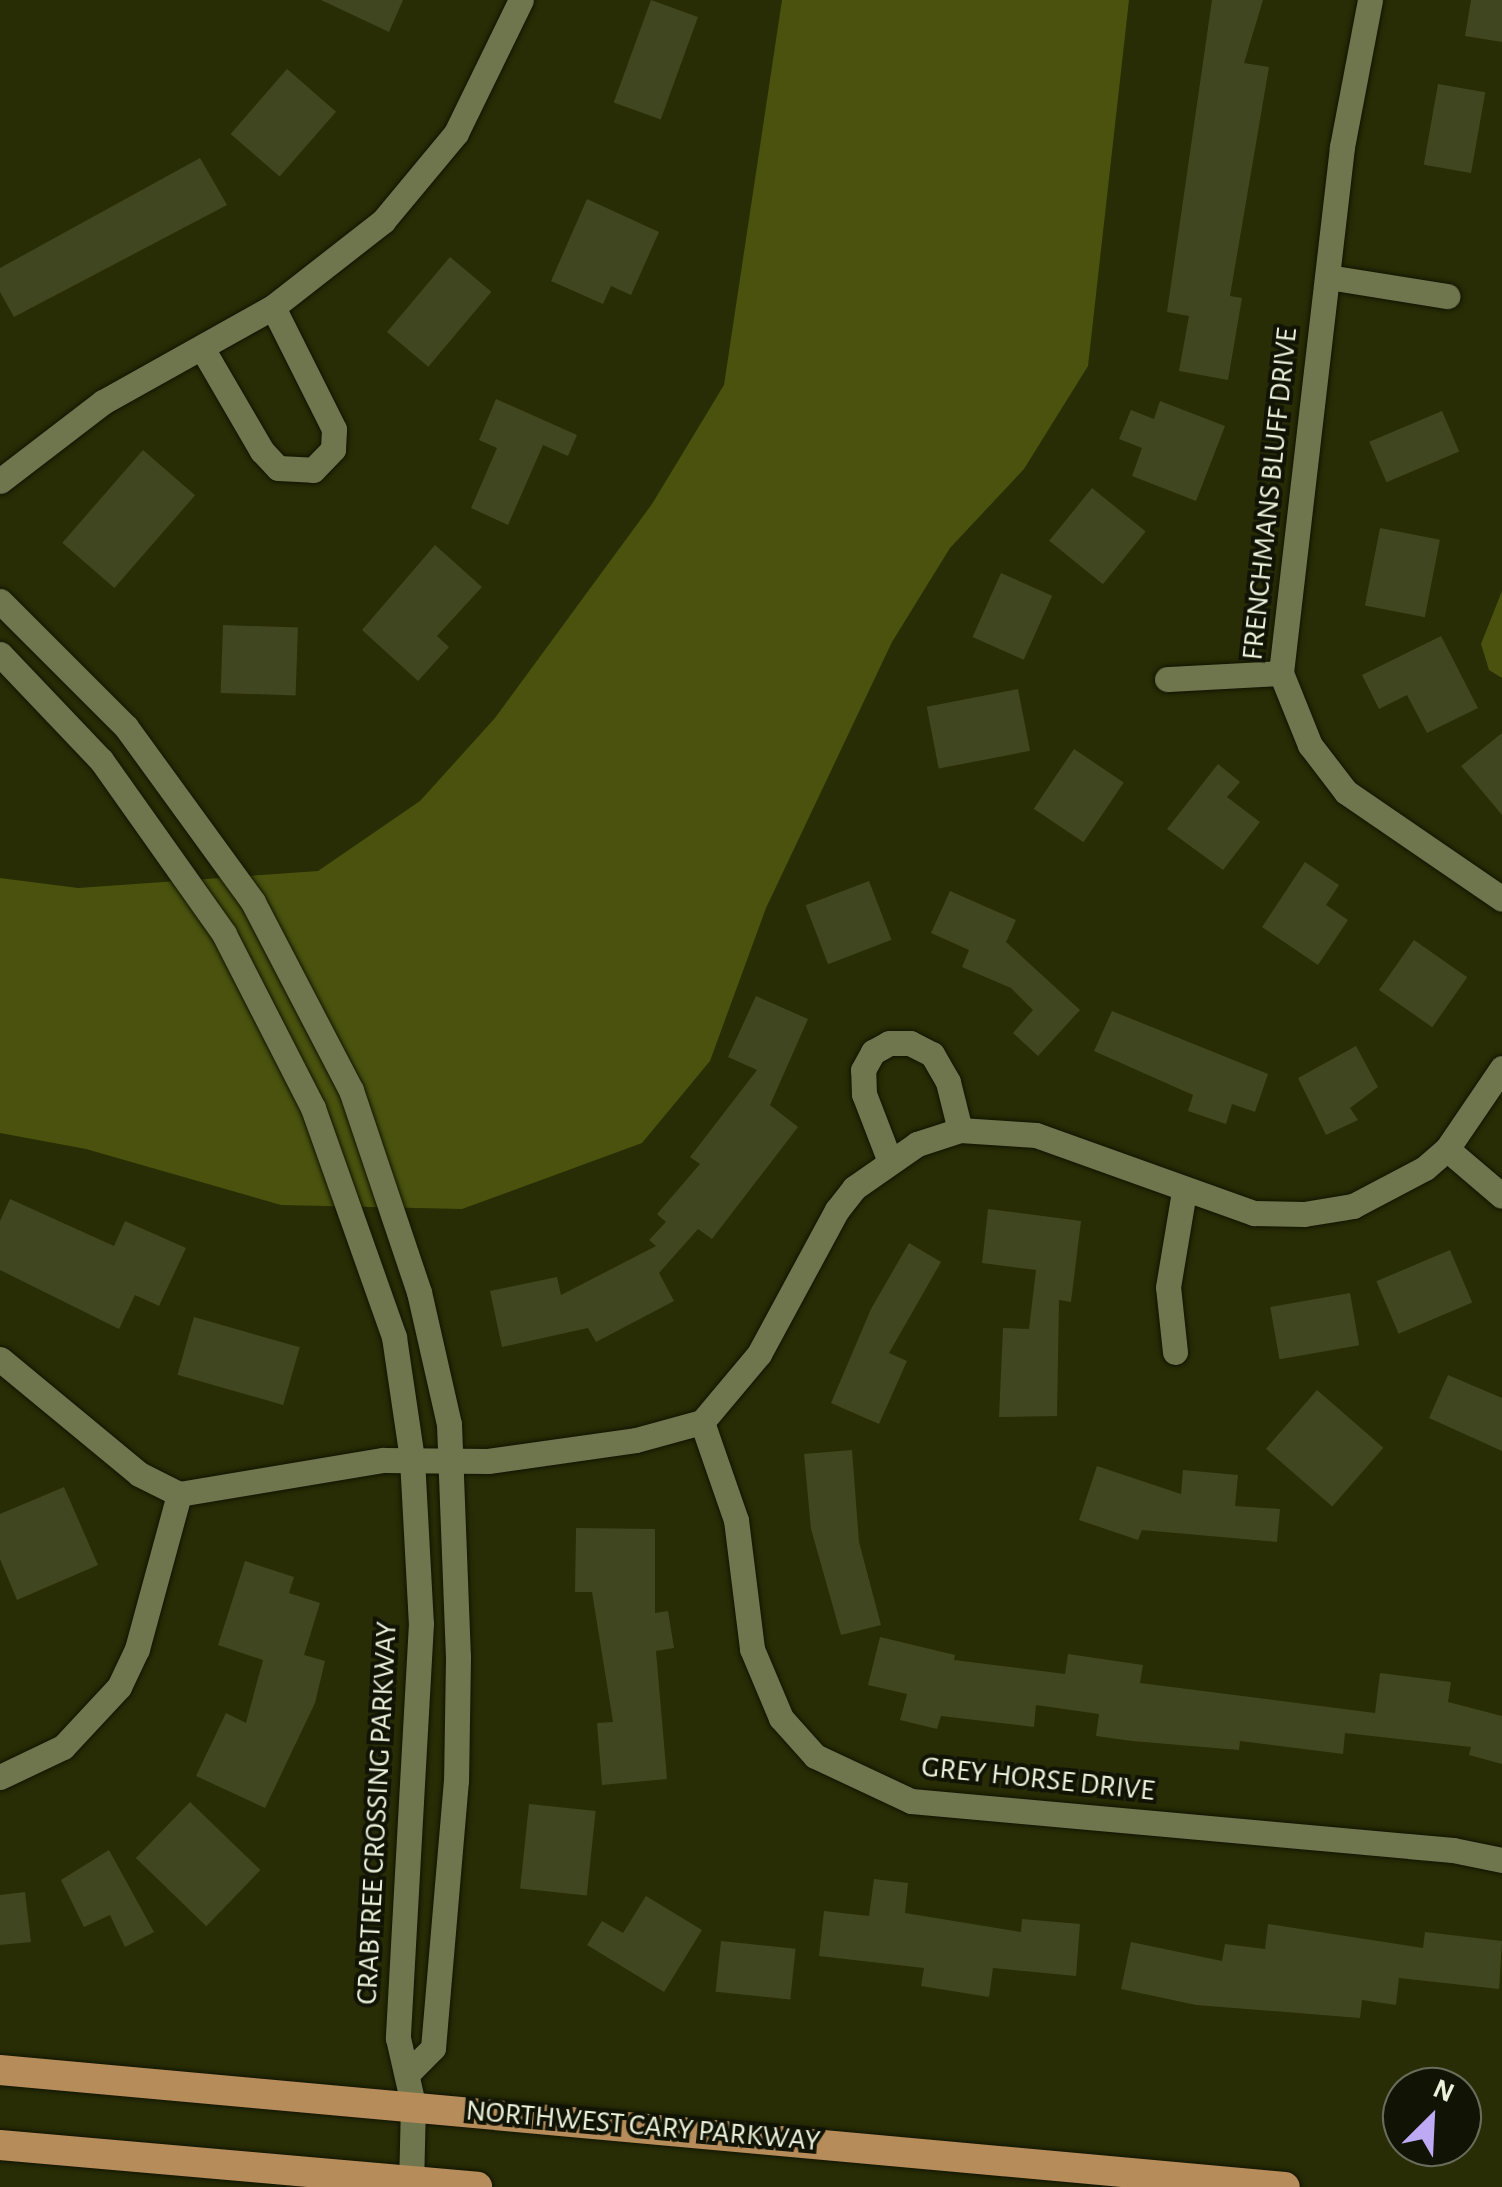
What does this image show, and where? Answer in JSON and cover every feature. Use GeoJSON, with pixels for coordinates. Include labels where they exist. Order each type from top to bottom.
{"type":"FeatureCollection","features":[{"type":"Feature","properties":{"kind":"main road","name":"NORTHWEST CARY PARKWAY"},"geometry":{"type":"LineString","coordinates":[[0,2070],[413,2104],[1285,2187]]}},
{"type":"Feature","properties":{"kind":"main road"},"geometry":{"type":"LineString","coordinates":[[0,2145],[477,2187]]}},
{"type":"Feature","properties":{"kind":"street"},"geometry":{"type":"LineString","coordinates":[[0,482],[103,402],[273,307],[352,250],[429,170],[479,93],[521,0]]}},
{"type":"Feature","properties":{"kind":"street","name":"FRENCHMANS BLUFF DRIVE"},"geometry":{"type":"LineString","coordinates":[[1370,0],[1342,147],[1281,673],[1310,745],[1346,792],[1502,899]]}},
{"type":"Feature","properties":{"kind":"street"},"geometry":{"type":"LineString","coordinates":[[1328,276],[1447,296]]}},
{"type":"Feature","properties":{"kind":"street"},"geometry":{"type":"LineString","coordinates":[[202,348],[262,451],[278,468],[313,470],[332,449],[334,429],[273,307]]}},
{"type":"Feature","properties":{"kind":"street"},"geometry":{"type":"LineString","coordinates":[[0,601],[158,766],[226,859],[300,982],[351,1090],[402,1235],[440,1383],[452,1460],[456,1780],[432,2048],[410,2071]]}},
{"type":"Feature","properties":{"kind":"street","name":"CRABTREE CROSSING PARKWAY"},"geometry":{"type":"LineString","coordinates":[[0,654],[100,760],[162,841],[224,934],[288,1049],[379,1286],[412,1459],[421,1676],[398,2038],[410,2071],[413,2104],[411,2184]]}},
{"type":"Feature","properties":{"kind":"street"},"geometry":{"type":"LineString","coordinates":[[1167,679],[1281,673]]}},
{"type":"Feature","properties":{"kind":"street"},"geometry":{"type":"LineString","coordinates":[[890,1160],[864,1094],[863,1070],[888,1043],[910,1042],[932,1054],[948,1082],[960,1130]]}},
{"type":"Feature","properties":{"kind":"street"},"geometry":{"type":"LineString","coordinates":[[0,1359],[139,1474],[180,1494],[412,1459],[571,1452],[702,1422],[759,1354],[837,1210],[890,1160],[960,1130],[1036,1135],[1254,1213],[1304,1214],[1353,1206],[1401,1185],[1448,1149],[1502,1068]]}},
{"type":"Feature","properties":{"kind":"street"},"geometry":{"type":"LineString","coordinates":[[1448,1149],[1502,1196]]}},
{"type":"Feature","properties":{"kind":"street"},"geometry":{"type":"LineString","coordinates":[[1175,1352],[1168,1287],[1184,1191]]}},
{"type":"Feature","properties":{"kind":"street","name":"GREY HORSE DRIVE"},"geometry":{"type":"LineString","coordinates":[[702,1422],[736,1520],[752,1650],[781,1718],[814,1756],[910,1801],[1453,1850],[1502,1860]]}},
{"type":"Feature","properties":{"kind":"street"},"geometry":{"type":"LineString","coordinates":[[0,1777],[63,1747],[119,1687],[137,1649],[180,1494]]}},
{"type":"Feature","properties":{"kind":"green space"},"geometry":{"type":"Polygon","coordinates":[[[782,0],[1129,0],[1088,366],[1024,469],[950,548],[892,642],[766,908],[710,1061],[642,1143],[462,1209],[281,1205],[86,1149],[0,1133],[0,878],[78,888],[318,871],[420,801],[495,718],[652,504],[724,385],[782,0]]]}},
{"type":"Feature","properties":{"kind":"green space"},"geometry":{"type":"Polygon","coordinates":[[[1502,591],[1502,678],[1489,670],[1481,644],[1502,591]]]}},
{"type":"Feature","properties":{"kind":"building"},"geometry":{"type":"Polygon","coordinates":[[[321,0],[403,0],[389,32],[321,0]]]}},
{"type":"Feature","properties":{"kind":"building"},"geometry":{"type":"Polygon","coordinates":[[[651,0],[698,17],[661,120],[614,102],[651,0]]]}},
{"type":"Feature","properties":{"kind":"building"},"geometry":{"type":"Polygon","coordinates":[[[1212,0],[1263,0],[1244,63],[1269,67],[1230,296],[1242,298],[1228,380],[1179,371],[1189,316],[1167,312],[1212,0]]]}},
{"type":"Feature","properties":{"kind":"building"},"geometry":{"type":"Polygon","coordinates":[[[1471,0],[1502,0],[1502,42],[1465,36],[1471,0]]]}},
{"type":"Feature","properties":{"kind":"building"},"geometry":{"type":"Polygon","coordinates":[[[287,69],[336,112],[280,177],[231,134],[287,69]]]}},
{"type":"Feature","properties":{"kind":"building"},"geometry":{"type":"Polygon","coordinates":[[[1438,84],[1485,92],[1471,173],[1424,165],[1438,84]]]}},
{"type":"Feature","properties":{"kind":"building"},"geometry":{"type":"Polygon","coordinates":[[[200,158],[227,205],[14,317],[0,292],[0,268],[200,158]]]}},
{"type":"Feature","properties":{"kind":"building"},"geometry":{"type":"Polygon","coordinates":[[[587,199],[659,232],[631,295],[611,286],[603,304],[551,281],[587,199]]]}},
{"type":"Feature","properties":{"kind":"building"},"geometry":{"type":"Polygon","coordinates":[[[450,257],[491,292],[428,367],[387,332],[450,257]]]}},
{"type":"Feature","properties":{"kind":"building"},"geometry":{"type":"Polygon","coordinates":[[[496,399],[577,435],[568,456],[543,445],[508,525],[471,508],[497,448],[479,440],[496,399]]]}},
{"type":"Feature","properties":{"kind":"building"},"geometry":{"type":"Polygon","coordinates":[[[1160,401],[1225,426],[1196,501],[1132,476],[1142,448],[1119,439],[1131,410],[1154,419],[1160,401]]]}},
{"type":"Feature","properties":{"kind":"building"},"geometry":{"type":"Polygon","coordinates":[[[1442,411],[1459,452],[1386,482],[1369,442],[1442,411]]]}},
{"type":"Feature","properties":{"kind":"building"},"geometry":{"type":"Polygon","coordinates":[[[143,450],[195,495],[114,588],[62,543],[143,450]]]}},
{"type":"Feature","properties":{"kind":"building"},"geometry":{"type":"Polygon","coordinates":[[[1092,488],[1146,531],[1103,584],[1049,541],[1092,488]]]}},
{"type":"Feature","properties":{"kind":"building"},"geometry":{"type":"Polygon","coordinates":[[[1380,528],[1440,540],[1425,617],[1365,606],[1380,528]]]}},
{"type":"Feature","properties":{"kind":"building"},"geometry":{"type":"Polygon","coordinates":[[[435,545],[482,587],[437,636],[449,647],[418,681],[362,630],[435,545]]]}},
{"type":"Feature","properties":{"kind":"building"},"geometry":{"type":"Polygon","coordinates":[[[1001,573],[1052,596],[1024,660],[973,637],[1001,573]]]}},
{"type":"Feature","properties":{"kind":"building"},"geometry":{"type":"Polygon","coordinates":[[[223,625],[298,628],[296,696],[221,693],[223,625]]]}},
{"type":"Feature","properties":{"kind":"building"},"geometry":{"type":"Polygon","coordinates":[[[1441,636],[1478,708],[1427,733],[1407,695],[1379,709],[1362,675],[1441,636]]]}},
{"type":"Feature","properties":{"kind":"building"},"geometry":{"type":"Polygon","coordinates":[[[1018,689],[1030,751],[939,769],[927,707],[1018,689]]]}},
{"type":"Feature","properties":{"kind":"building"},"geometry":{"type":"Polygon","coordinates":[[[1502,733],[1502,815],[1461,766],[1502,733]]]}},
{"type":"Feature","properties":{"kind":"building"},"geometry":{"type":"Polygon","coordinates":[[[1074,749],[1124,783],[1083,842],[1034,809],[1074,749]]]}},
{"type":"Feature","properties":{"kind":"building"},"geometry":{"type":"Polygon","coordinates":[[[1218,764],[1240,782],[1227,797],[1260,822],[1223,870],[1167,829],[1218,764]]]}},
{"type":"Feature","properties":{"kind":"building"},"geometry":{"type":"Polygon","coordinates":[[[1305,862],[1339,885],[1326,905],[1348,920],[1318,965],[1262,927],[1305,862]]]}},
{"type":"Feature","properties":{"kind":"building"},"geometry":{"type":"Polygon","coordinates":[[[869,881],[892,940],[828,964],[806,905],[869,881]]]}},
{"type":"Feature","properties":{"kind":"building"},"geometry":{"type":"Polygon","coordinates":[[[950,891],[1016,920],[1006,942],[1080,1010],[1038,1056],[1013,1033],[1033,1010],[1011,988],[962,967],[969,950],[931,933],[950,891]]]}},
{"type":"Feature","properties":{"kind":"building"},"geometry":{"type":"Polygon","coordinates":[[[1414,940],[1467,977],[1432,1027],[1379,990],[1414,940]]]}},
{"type":"Feature","properties":{"kind":"building"},"geometry":{"type":"Polygon","coordinates":[[[756,996],[808,1019],[770,1105],[798,1127],[712,1239],[698,1229],[659,1273],[674,1301],[596,1342],[588,1328],[502,1347],[490,1291],[557,1277],[561,1295],[656,1246],[649,1240],[666,1222],[657,1214],[700,1164],[690,1157],[757,1070],[728,1057],[756,996]]]}},
{"type":"Feature","properties":{"kind":"building"},"geometry":{"type":"Polygon","coordinates":[[[1112,1011],[1268,1074],[1255,1112],[1232,1104],[1226,1124],[1188,1111],[1193,1095],[1094,1051],[1112,1011]]]}},
{"type":"Feature","properties":{"kind":"building"},"geometry":{"type":"Polygon","coordinates":[[[1356,1046],[1378,1087],[1350,1108],[1358,1120],[1326,1135],[1298,1078],[1356,1046]]]}},
{"type":"Feature","properties":{"kind":"building"},"geometry":{"type":"Polygon","coordinates":[[[10,1199],[114,1246],[125,1221],[186,1248],[159,1306],[135,1295],[119,1329],[0,1270],[0,1221],[10,1199]]]}},
{"type":"Feature","properties":{"kind":"building"},"geometry":{"type":"Polygon","coordinates":[[[988,1209],[1081,1221],[1071,1302],[1059,1300],[1057,1416],[999,1417],[1003,1328],[1029,1329],[1036,1270],[982,1263],[988,1209]]]}},
{"type":"Feature","properties":{"kind":"building"},"geometry":{"type":"Polygon","coordinates":[[[909,1243],[941,1262],[889,1353],[907,1361],[879,1424],[831,1403],[871,1309],[909,1243]]]}},
{"type":"Feature","properties":{"kind":"building"},"geometry":{"type":"Polygon","coordinates":[[[1450,1250],[1472,1302],[1399,1334],[1376,1281],[1450,1250]]]}},
{"type":"Feature","properties":{"kind":"building"},"geometry":{"type":"Polygon","coordinates":[[[1350,1293],[1359,1345],[1279,1359],[1270,1307],[1350,1293]]]}},
{"type":"Feature","properties":{"kind":"building"},"geometry":{"type":"Polygon","coordinates":[[[194,1317],[300,1347],[283,1405],[177,1375],[194,1317]]]}},
{"type":"Feature","properties":{"kind":"building"},"geometry":{"type":"Polygon","coordinates":[[[1448,1375],[1502,1398],[1502,1451],[1429,1418],[1448,1375]]]}},
{"type":"Feature","properties":{"kind":"building"},"geometry":{"type":"Polygon","coordinates":[[[1317,1390],[1383,1448],[1332,1507],[1266,1449],[1317,1390]]]}},
{"type":"Feature","properties":{"kind":"building"},"geometry":{"type":"Polygon","coordinates":[[[852,1450],[859,1542],[881,1625],[841,1635],[811,1529],[804,1454],[852,1450]]]}},
{"type":"Feature","properties":{"kind":"building"},"geometry":{"type":"Polygon","coordinates":[[[1097,1466],[1181,1494],[1183,1470],[1238,1475],[1235,1506],[1280,1509],[1277,1542],[1142,1530],[1138,1540],[1079,1520],[1097,1466]]]}},
{"type":"Feature","properties":{"kind":"building"},"geometry":{"type":"Polygon","coordinates":[[[64,1487],[98,1565],[17,1600],[0,1559],[0,1514],[64,1487]]]}},
{"type":"Feature","properties":{"kind":"building"},"geometry":{"type":"Polygon","coordinates":[[[576,1528],[655,1529],[655,1613],[668,1611],[674,1648],[656,1651],[667,1779],[602,1785],[597,1723],[613,1722],[592,1592],[575,1592],[576,1528]]]}},
{"type":"Feature","properties":{"kind":"building"},"geometry":{"type":"Polygon","coordinates":[[[245,1561],[294,1577],[289,1593],[320,1603],[304,1655],[325,1661],[315,1703],[265,1808],[196,1776],[226,1713],[246,1723],[263,1660],[218,1645],[245,1561]]]}},
{"type":"Feature","properties":{"kind":"building"},"geometry":{"type":"Polygon","coordinates":[[[880,1637],[955,1655],[954,1660],[1065,1674],[1068,1654],[1143,1665],[1140,1683],[1375,1713],[1380,1673],[1451,1682],[1448,1702],[1502,1716],[1502,1764],[1469,1755],[1471,1747],[1345,1733],[1343,1754],[1240,1741],[1239,1750],[1132,1741],[1096,1736],[1099,1714],[1036,1705],[1034,1727],[941,1716],[937,1729],[900,1720],[907,1694],[868,1685],[880,1637]]]}},
{"type":"Feature","properties":{"kind":"building"},"geometry":{"type":"Polygon","coordinates":[[[190,1802],[260,1870],[206,1926],[136,1858],[190,1802]]]}},
{"type":"Feature","properties":{"kind":"building"},"geometry":{"type":"Polygon","coordinates":[[[529,1804],[596,1811],[587,1896],[520,1889],[529,1804]]]}},
{"type":"Feature","properties":{"kind":"building"},"geometry":{"type":"Polygon","coordinates":[[[109,1850],[154,1932],[125,1947],[110,1915],[84,1927],[61,1880],[109,1850]]]}},
{"type":"Feature","properties":{"kind":"building"},"geometry":{"type":"Polygon","coordinates":[[[874,1879],[908,1883],[905,1913],[1021,1932],[1022,1919],[1080,1924],[1076,1976],[993,1968],[989,1997],[921,1986],[924,1968],[819,1956],[824,1911],[869,1916],[874,1879]]]}},
{"type":"Feature","properties":{"kind":"building"},"geometry":{"type":"Polygon","coordinates":[[[25,1892],[31,1942],[0,1945],[0,1895],[25,1892]]]}},
{"type":"Feature","properties":{"kind":"building"},"geometry":{"type":"Polygon","coordinates":[[[646,1896],[702,1930],[664,1992],[587,1945],[602,1921],[623,1933],[646,1896]]]}},
{"type":"Feature","properties":{"kind":"building"},"geometry":{"type":"Polygon","coordinates":[[[1268,1924],[1423,1948],[1425,1932],[1502,1941],[1499,1989],[1399,1978],[1396,2005],[1362,2000],[1360,2018],[1196,2005],[1121,1989],[1131,1942],[1222,1961],[1225,1944],[1265,1949],[1268,1924]]]}},
{"type":"Feature","properties":{"kind":"building"},"geometry":{"type":"Polygon","coordinates":[[[721,1941],[796,1949],[790,2000],[716,1992],[721,1941]]]}}]}
